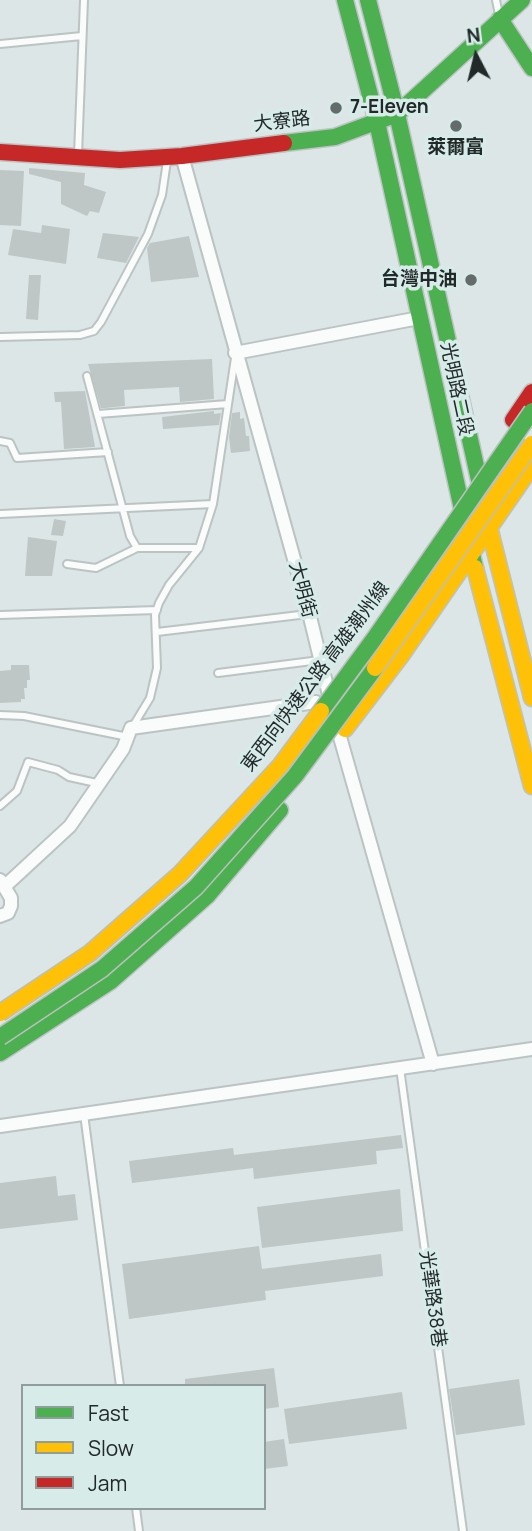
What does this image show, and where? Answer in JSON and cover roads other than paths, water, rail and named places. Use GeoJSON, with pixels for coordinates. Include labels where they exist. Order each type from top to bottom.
{"type":"FeatureCollection","features":[{"type":"Feature","properties":{"kind":"main road","name":"光明路二段"},"geometry":{"type":"LineString","coordinates":[[345,0],[377,122],[471,553],[532,786]]}},
{"type":"Feature","properties":{"kind":"main road","name":"光明路二段"},"geometry":{"type":"LineString","coordinates":[[368,0],[397,114],[489,529],[532,698]]}},
{"type":"Feature","properties":{"kind":"main road","name":"大寮路"},"geometry":{"type":"LineString","coordinates":[[0,152],[120,160],[175,157],[335,137],[397,114],[522,0]]}},
{"type":"Feature","properties":{"kind":"main road"},"geometry":{"type":"LineString","coordinates":[[500,19],[532,68]]}},
{"type":"Feature","properties":{"kind":"main road"},"geometry":{"type":"LineString","coordinates":[[413,290],[435,284]]}},
{"type":"Feature","properties":{"kind":"main road"},"geometry":{"type":"LineString","coordinates":[[0,1001],[85,946],[173,868],[271,760],[367,635],[532,392]]}},
{"type":"Feature","properties":{"kind":"main road","name":"東西向快速公路 高雄潮州線"},"geometry":{"type":"LineString","coordinates":[[0,1013],[90,953],[180,874],[280,766],[374,639],[532,411]]}},
{"type":"Feature","properties":{"kind":"main road","name":"東西向快速公路 高雄潮州線"},"geometry":{"type":"LineString","coordinates":[[0,1038],[102,969],[196,887],[214,867],[295,776],[389,649],[532,443]]}},
{"type":"Feature","properties":{"kind":"main road"},"geometry":{"type":"LineString","coordinates":[[0,1053],[111,981],[207,896],[304,782],[400,657],[532,466]]}},
{"type":"Feature","properties":{"kind":"street","name":"大明街"},"geometry":{"type":"LineString","coordinates":[[175,157],[235,353],[309,613],[340,735],[433,1064]]}},
{"type":"Feature","properties":{"kind":"street"},"geometry":{"type":"LineString","coordinates":[[235,353],[419,318]]}},
{"type":"Feature","properties":{"kind":"street"},"geometry":{"type":"LineString","coordinates":[[0,916],[8,912],[11,906],[11,898],[2,883],[70,826],[101,784],[130,733],[316,702]]}},
{"type":"Feature","properties":{"kind":"street"},"geometry":{"type":"LineString","coordinates":[[0,1126],[532,1049]]}},
{"type":"Feature","properties":{"kind":"lane"},"geometry":{"type":"LineString","coordinates":[[78,158],[85,0]]}},
{"type":"Feature","properties":{"kind":"lane"},"geometry":{"type":"LineString","coordinates":[[496,0],[500,19]]}},
{"type":"Feature","properties":{"kind":"lane"},"geometry":{"type":"LineString","coordinates":[[0,44],[82,36]]}},
{"type":"Feature","properties":{"kind":"lane"},"geometry":{"type":"LineString","coordinates":[[0,337],[80,335],[94,331],[148,234],[175,157]]}},
{"type":"Feature","properties":{"kind":"lane"},"geometry":{"type":"LineString","coordinates":[[0,715],[24,716],[130,733],[150,698],[157,668],[157,610],[169,585],[199,548],[213,504],[235,353]]}},
{"type":"Feature","properties":{"kind":"lane"},"geometry":{"type":"LineString","coordinates":[[86,376],[130,536],[137,548]]}},
{"type":"Feature","properties":{"kind":"lane"},"geometry":{"type":"LineString","coordinates":[[98,414],[228,404]]}},
{"type":"Feature","properties":{"kind":"lane"},"geometry":{"type":"LineString","coordinates":[[0,441],[10,443],[17,458],[108,452]]}},
{"type":"Feature","properties":{"kind":"lane"},"geometry":{"type":"LineString","coordinates":[[0,514],[213,504]]}},
{"type":"Feature","properties":{"kind":"lane"},"geometry":{"type":"LineString","coordinates":[[67,564],[96,568],[137,548],[199,548]]}},
{"type":"Feature","properties":{"kind":"lane"},"geometry":{"type":"LineString","coordinates":[[0,615],[157,610]]}},
{"type":"Feature","properties":{"kind":"lane"},"geometry":{"type":"LineString","coordinates":[[157,632],[309,613]]}},
{"type":"Feature","properties":{"kind":"lane"},"geometry":{"type":"LineString","coordinates":[[218,673],[320,660]]}},
{"type":"Feature","properties":{"kind":"lane"},"geometry":{"type":"LineString","coordinates":[[0,806],[17,791],[28,762],[58,770],[69,778],[101,784]]}},
{"type":"Feature","properties":{"kind":"lane","name":"光華路38巷"},"geometry":{"type":"LineString","coordinates":[[400,1067],[463,1531]]}},
{"type":"Feature","properties":{"kind":"lane"},"geometry":{"type":"LineString","coordinates":[[83,1112],[120,1384]]}},
{"type":"Feature","properties":{"kind":"lane"},"geometry":{"type":"LineString","coordinates":[[136,1510],[139,1531]]}},
{"type":"Feature","properties":{"kind":"place","name":"7-Eleven"},"geometry":{"type":"Point","coordinates":[336,108]}},
{"type":"Feature","properties":{"kind":"place","name":"萊爾富"},"geometry":{"type":"Point","coordinates":[456,126]}},
{"type":"Feature","properties":{"kind":"place","name":"台灣中油"},"geometry":{"type":"Point","coordinates":[471,280]}}]}
